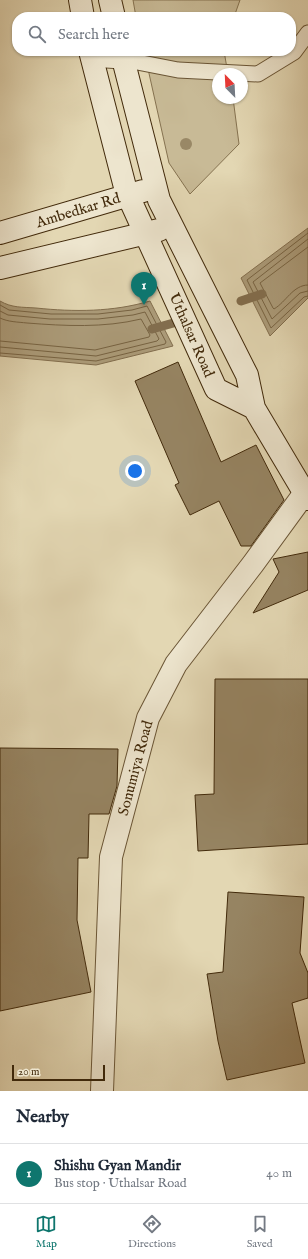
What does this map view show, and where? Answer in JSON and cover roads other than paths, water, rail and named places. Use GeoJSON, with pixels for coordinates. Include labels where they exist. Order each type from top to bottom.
{"type":"FeatureCollection","features":[{"type":"Feature","properties":{"kind":"street"},"geometry":{"type":"LineString","coordinates":[[80,0],[82,12]]}},
{"type":"Feature","properties":{"kind":"street"},"geometry":{"type":"LineString","coordinates":[[110,0],[113,12]]}},
{"type":"Feature","properties":{"kind":"street","name":"Uthalsar Road"},"geometry":{"type":"LineString","coordinates":[[90,56],[128,195],[216,389],[254,408]]}},
{"type":"Feature","properties":{"kind":"street"},"geometry":{"type":"LineString","coordinates":[[122,56],[159,200],[247,375],[254,408],[306,496]]}},
{"type":"Feature","properties":{"kind":"street","name":"Ambedkar Rd"},"geometry":{"type":"LineString","coordinates":[[0,233],[156,188]]}},
{"type":"Feature","properties":{"kind":"street"},"geometry":{"type":"LineString","coordinates":[[0,268],[146,234],[172,226]]}},
{"type":"Feature","properties":{"kind":"street","name":"Sonumiya Road"},"geometry":{"type":"LineString","coordinates":[[102,1091],[111,857],[148,718],[176,664],[306,496]]}},
{"type":"Feature","properties":{"kind":"lane"},"geometry":{"type":"LineString","coordinates":[[296,49],[308,33]]}},
{"type":"Feature","properties":{"kind":"lane"},"geometry":{"type":"LineString","coordinates":[[122,56],[137,62],[178,70],[258,74],[287,56]]}},
{"type":"Feature","properties":{"kind":"water"},"geometry":{"type":"Polygon","coordinates":[[[308,228],[308,298],[270,336],[241,278],[308,228]]]}},
{"type":"Feature","properties":{"kind":"water"},"geometry":{"type":"Polygon","coordinates":[[[0,301],[17,307],[93,310],[136,305],[150,301],[173,346],[96,365],[0,356],[0,301]]]}},
{"type":"Feature","properties":{"kind":"waterway"},"geometry":{"type":"LineString","coordinates":[[241,301],[262,294]]}},
{"type":"Feature","properties":{"kind":"waterway"},"geometry":{"type":"LineString","coordinates":[[152,329],[177,322]]}},
{"type":"Feature","properties":{"kind":"place","name":"Shishu Gyan Mandir"},"geometry":{"type":"Point","coordinates":[144,305]}}]}
